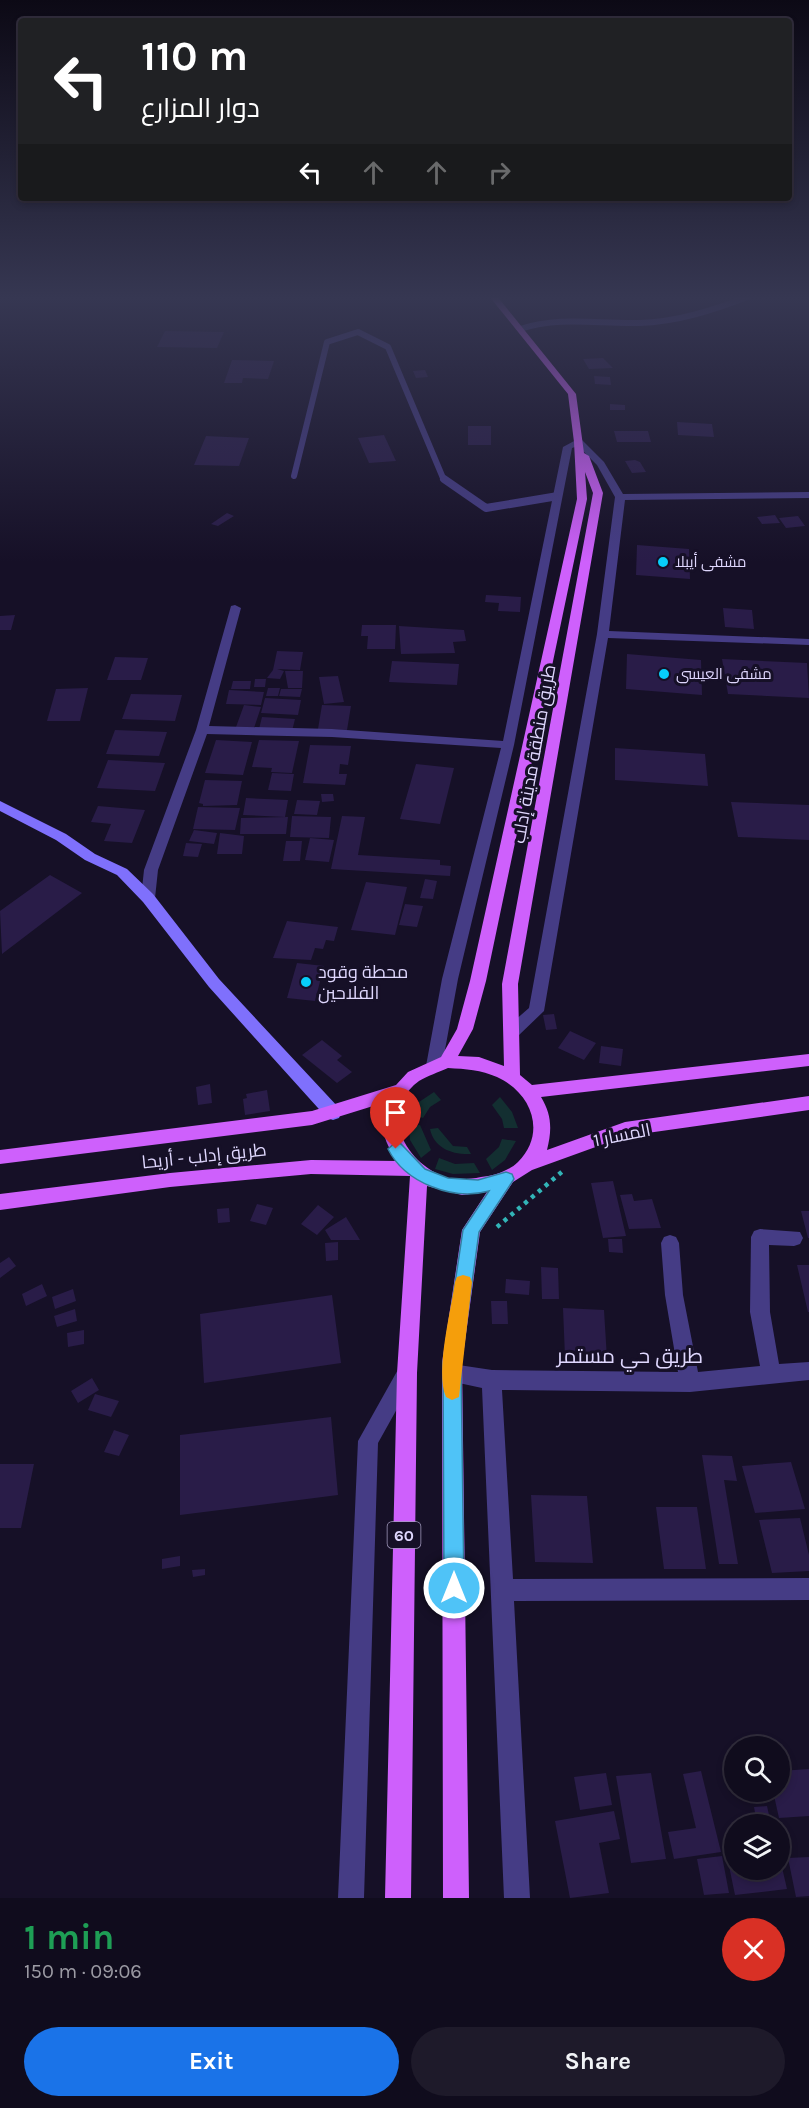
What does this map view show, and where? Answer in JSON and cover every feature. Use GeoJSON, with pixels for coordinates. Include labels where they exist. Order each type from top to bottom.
{"type":"FeatureCollection","features":[{"type":"Feature","properties":{"kind":"main road","name":"طريق منطقة مدينة إدلب"},"geometry":{"type":"LineString","coordinates":[[441,1064],[465,1029],[478,981],[582,499],[579,442],[572,394],[564,385]]}},
{"type":"Feature","properties":{"kind":"main road","name":"طريق منطقة مدينة إدلب"},"geometry":{"type":"LineString","coordinates":[[512,1076],[510,984],[598,493],[579,442]]}},
{"type":"Feature","properties":{"kind":"main road"},"geometry":{"type":"LineString","coordinates":[[530,1092],[809,1060]]}},
{"type":"Feature","properties":{"kind":"main road"},"geometry":{"type":"LineString","coordinates":[[526,1165],[539,1145],[542,1135],[541,1112],[530,1092],[501,1069],[474,1062],[441,1064],[414,1076],[398,1091],[389,1113],[390,1137],[403,1160],[432,1180],[462,1187],[478,1187],[506,1179],[526,1165],[625,1129],[809,1103]]}},
{"type":"Feature","properties":{"kind":"main road","name":"طريق إدلب - أريحا"},"geometry":{"type":"LineString","coordinates":[[0,1157],[312,1118],[398,1091]]}},
{"type":"Feature","properties":{"kind":"main road","name":"طريق إدلب - أريحا"},"geometry":{"type":"LineString","coordinates":[[0,1203],[170,1180],[311,1167],[416,1171]]}},
{"type":"Feature","properties":{"kind":"main road","name":"60"},"geometry":{"type":"LineString","coordinates":[[398,1898],[406,1373],[416,1171]]}},
{"type":"Feature","properties":{"kind":"main road"},"geometry":{"type":"LineString","coordinates":[[456,1898],[452,1373],[471,1230],[506,1179]]}},
{"type":"Feature","properties":{"kind":"street"},"geometry":{"type":"LineString","coordinates":[[441,1064],[450,979],[508,745],[568,447],[579,442],[601,464],[620,497],[603,634],[536,1011],[512,1032]]}},
{"type":"Feature","properties":{"kind":"street"},"geometry":{"type":"LineString","coordinates":[[620,497],[809,495]]}},
{"type":"Feature","properties":{"kind":"street"},"geometry":{"type":"LineString","coordinates":[[148,898],[152,870],[202,730],[235,608]]}},
{"type":"Feature","properties":{"kind":"street"},"geometry":{"type":"LineString","coordinates":[[603,634],[809,642]]}},
{"type":"Feature","properties":{"kind":"street"},"geometry":{"type":"LineString","coordinates":[[202,730],[332,733],[508,745]]}},
{"type":"Feature","properties":{"kind":"street"},"geometry":{"type":"LineString","coordinates":[[0,805],[61,837],[90,857],[122,872],[148,898],[214,983],[333,1113]]}},
{"type":"Feature","properties":{"kind":"street"},"geometry":{"type":"LineString","coordinates":[[771,1374],[760,1312],[760,1237],[794,1238]]}},
{"type":"Feature","properties":{"kind":"street"},"geometry":{"type":"LineString","coordinates":[[670,1243],[674,1295],[690,1382]]}},
{"type":"Feature","properties":{"kind":"street","name":"طريق حي مستمر"},"geometry":{"type":"LineString","coordinates":[[452,1373],[492,1380],[690,1382],[809,1371]]}},
{"type":"Feature","properties":{"kind":"street"},"geometry":{"type":"LineString","coordinates":[[351,1898],[368,1441],[406,1373]]}},
{"type":"Feature","properties":{"kind":"street"},"geometry":{"type":"LineString","coordinates":[[492,1380],[517,1898]]}},
{"type":"Feature","properties":{"kind":"street"},"geometry":{"type":"LineString","coordinates":[[502,1590],[809,1588]]}},
{"type":"Feature","properties":{"kind":"lane"},"geometry":{"type":"LineString","coordinates":[[294,476],[317,385]]}},
{"type":"Feature","properties":{"kind":"lane"},"geometry":{"type":"LineString","coordinates":[[404,385],[443,478],[486,508],[558,496]]}},
{"type":"Feature","properties":{"kind":"path","name":"المسار 1"},"geometry":{"type":"LineString","coordinates":[[469,1246],[498,1226],[574,1164]]}},
{"type":"Feature","properties":{"kind":"green space"},"geometry":{"type":"Polygon","coordinates":[[[434,1092],[441,1100],[430,1107],[423,1118],[412,1114],[419,1102],[434,1092]]]}},
{"type":"Feature","properties":{"kind":"green space"},"geometry":{"type":"Polygon","coordinates":[[[500,1097],[512,1112],[518,1128],[504,1128],[502,1119],[492,1105],[500,1097]]]}},
{"type":"Feature","properties":{"kind":"green space"},"geometry":{"type":"Polygon","coordinates":[[[420,1125],[431,1150],[421,1158],[410,1140],[409,1126],[420,1125]]]}},
{"type":"Feature","properties":{"kind":"green space"},"geometry":{"type":"Polygon","coordinates":[[[438,1128],[453,1146],[467,1147],[471,1154],[451,1152],[440,1146],[432,1136],[430,1129],[438,1128]]]}},
{"type":"Feature","properties":{"kind":"green space"},"geometry":{"type":"Polygon","coordinates":[[[502,1139],[516,1141],[505,1160],[492,1170],[486,1159],[499,1147],[502,1139]]]}},
{"type":"Feature","properties":{"kind":"green space"},"geometry":{"type":"Polygon","coordinates":[[[439,1158],[455,1164],[474,1163],[480,1173],[453,1174],[435,1169],[439,1158]]]}},
{"type":"Feature","properties":{"kind":"building"},"geometry":{"type":"Polygon","coordinates":[[[610,404],[625,405],[625,410],[610,410],[610,404]]]}},
{"type":"Feature","properties":{"kind":"building"},"geometry":{"type":"Polygon","coordinates":[[[677,422],[712,424],[714,437],[678,435],[677,422]]]}},
{"type":"Feature","properties":{"kind":"building"},"geometry":{"type":"Polygon","coordinates":[[[468,426],[491,426],[491,445],[468,445],[468,426]]]}},
{"type":"Feature","properties":{"kind":"building"},"geometry":{"type":"Polygon","coordinates":[[[614,431],[648,431],[651,442],[617,442],[614,431]]]}},
{"type":"Feature","properties":{"kind":"building"},"geometry":{"type":"Polygon","coordinates":[[[384,435],[396,461],[369,463],[358,438],[384,435]]]}},
{"type":"Feature","properties":{"kind":"building"},"geometry":{"type":"Polygon","coordinates":[[[206,436],[249,438],[239,466],[194,465],[206,436]]]}},
{"type":"Feature","properties":{"kind":"building"},"geometry":{"type":"Polygon","coordinates":[[[625,461],[640,462],[646,472],[632,473],[625,461]]]}},
{"type":"Feature","properties":{"kind":"building"},"geometry":{"type":"Polygon","coordinates":[[[227,513],[234,516],[218,526],[211,524],[227,513]]]}},
{"type":"Feature","properties":{"kind":"building"},"geometry":{"type":"Polygon","coordinates":[[[775,515],[780,523],[762,524],[757,517],[775,515]]]}},
{"type":"Feature","properties":{"kind":"building"},"geometry":{"type":"Polygon","coordinates":[[[798,516],[805,526],[786,528],[779,518],[798,516]]]}},
{"type":"Feature","properties":{"kind":"building","name":"مشفى أيبلا"},"geometry":{"type":"Polygon","coordinates":[[[637,545],[689,549],[690,579],[636,575],[637,545]]]}},
{"type":"Feature","properties":{"kind":"building"},"geometry":{"type":"Polygon","coordinates":[[[486,595],[521,597],[520,612],[498,611],[499,603],[485,602],[486,595]]]}},
{"type":"Feature","properties":{"kind":"building"},"geometry":{"type":"Polygon","coordinates":[[[723,608],[752,610],[754,629],[725,627],[723,608]]]}},
{"type":"Feature","properties":{"kind":"building"},"geometry":{"type":"Polygon","coordinates":[[[15,615],[11,630],[0,630],[0,616],[15,615]]]}},
{"type":"Feature","properties":{"kind":"building"},"geometry":{"type":"Polygon","coordinates":[[[362,625],[396,625],[395,649],[367,649],[368,636],[361,636],[362,625]]]}},
{"type":"Feature","properties":{"kind":"building"},"geometry":{"type":"Polygon","coordinates":[[[399,626],[464,630],[466,641],[453,642],[455,653],[401,654],[399,626]]]}},
{"type":"Feature","properties":{"kind":"building"},"geometry":{"type":"Polygon","coordinates":[[[277,651],[303,652],[300,670],[277,669],[284,671],[280,679],[267,678],[273,670],[277,651]]]}},
{"type":"Feature","properties":{"kind":"building","name":"مشفى العيسى"},"geometry":{"type":"Polygon","coordinates":[[[627,654],[701,660],[702,695],[626,689],[627,654]]]}},
{"type":"Feature","properties":{"kind":"building"},"geometry":{"type":"Polygon","coordinates":[[[115,657],[148,658],[141,680],[107,680],[115,657]]]}},
{"type":"Feature","properties":{"kind":"building"},"geometry":{"type":"Polygon","coordinates":[[[722,659],[807,663],[809,698],[728,694],[722,659]]]}},
{"type":"Feature","properties":{"kind":"building"},"geometry":{"type":"Polygon","coordinates":[[[392,661],[459,664],[457,685],[389,682],[392,661]]]}},
{"type":"Feature","properties":{"kind":"building"},"geometry":{"type":"Polygon","coordinates":[[[285,671],[303,671],[302,688],[288,688],[285,671]]]}},
{"type":"Feature","properties":{"kind":"building"},"geometry":{"type":"Polygon","coordinates":[[[338,676],[344,702],[324,704],[319,677],[338,676]]]}},
{"type":"Feature","properties":{"kind":"building"},"geometry":{"type":"Polygon","coordinates":[[[255,679],[266,679],[265,687],[254,687],[255,679]]]}},
{"type":"Feature","properties":{"kind":"building"},"geometry":{"type":"Polygon","coordinates":[[[233,681],[251,681],[250,689],[231,689],[233,681]]]}},
{"type":"Feature","properties":{"kind":"building"},"geometry":{"type":"Polygon","coordinates":[[[88,688],[80,721],[47,721],[56,689],[88,688]]]}},
{"type":"Feature","properties":{"kind":"building"},"geometry":{"type":"Polygon","coordinates":[[[268,688],[280,688],[278,696],[266,696],[268,688]]]}},
{"type":"Feature","properties":{"kind":"building"},"geometry":{"type":"Polygon","coordinates":[[[281,689],[302,689],[300,697],[279,696],[281,689]]]}},
{"type":"Feature","properties":{"kind":"building"},"geometry":{"type":"Polygon","coordinates":[[[229,690],[264,692],[261,705],[226,704],[229,690]]]}},
{"type":"Feature","properties":{"kind":"building"},"geometry":{"type":"Polygon","coordinates":[[[131,694],[182,695],[175,721],[122,719],[131,694]]]}},
{"type":"Feature","properties":{"kind":"building"},"geometry":{"type":"Polygon","coordinates":[[[265,698],[301,700],[298,715],[261,713],[265,698]]]}},
{"type":"Feature","properties":{"kind":"building"},"geometry":{"type":"Polygon","coordinates":[[[244,705],[261,707],[254,728],[236,727],[244,705]]]}},
{"type":"Feature","properties":{"kind":"building"},"geometry":{"type":"Polygon","coordinates":[[[322,705],[351,706],[347,730],[318,729],[322,705]]]}},
{"type":"Feature","properties":{"kind":"building"},"geometry":{"type":"Polygon","coordinates":[[[262,717],[295,719],[292,731],[259,729],[262,717]]]}},
{"type":"Feature","properties":{"kind":"building"},"geometry":{"type":"Polygon","coordinates":[[[115,730],[167,732],[159,756],[106,754],[115,730]]]}},
{"type":"Feature","properties":{"kind":"building"},"geometry":{"type":"Polygon","coordinates":[[[216,740],[252,742],[243,775],[205,773],[216,740]]]}},
{"type":"Feature","properties":{"kind":"building"},"geometry":{"type":"Polygon","coordinates":[[[259,740],[299,741],[292,773],[271,772],[272,768],[252,767],[259,740]]]}},
{"type":"Feature","properties":{"kind":"building"},"geometry":{"type":"Polygon","coordinates":[[[310,745],[351,746],[348,765],[340,764],[339,774],[347,774],[345,785],[303,783],[310,745]]]}},
{"type":"Feature","properties":{"kind":"building"},"geometry":{"type":"Polygon","coordinates":[[[615,748],[705,754],[708,786],[615,780],[615,748]]]}},
{"type":"Feature","properties":{"kind":"building"},"geometry":{"type":"Polygon","coordinates":[[[108,760],[165,763],[155,791],[97,788],[108,760]]]}},
{"type":"Feature","properties":{"kind":"building"},"geometry":{"type":"Polygon","coordinates":[[[416,764],[454,768],[440,824],[400,819],[416,764]]]}},
{"type":"Feature","properties":{"kind":"building"},"geometry":{"type":"Polygon","coordinates":[[[272,773],[294,774],[291,791],[268,790],[272,773]]]}},
{"type":"Feature","properties":{"kind":"building"},"geometry":{"type":"Polygon","coordinates":[[[205,780],[242,781],[237,805],[203,806],[199,803],[205,780]]]}},
{"type":"Feature","properties":{"kind":"building"},"geometry":{"type":"Polygon","coordinates":[[[321,794],[333,794],[334,801],[322,802],[321,794]]]}},
{"type":"Feature","properties":{"kind":"building"},"geometry":{"type":"Polygon","coordinates":[[[246,798],[288,800],[285,817],[243,815],[246,798]]]}},
{"type":"Feature","properties":{"kind":"building"},"geometry":{"type":"Polygon","coordinates":[[[297,800],[320,801],[317,815],[294,814],[297,800]]]}},
{"type":"Feature","properties":{"kind":"building"},"geometry":{"type":"Polygon","coordinates":[[[731,802],[809,805],[809,840],[738,837],[731,802]]]}},
{"type":"Feature","properties":{"kind":"building"},"geometry":{"type":"Polygon","coordinates":[[[98,806],[145,810],[132,843],[104,841],[111,824],[91,822],[98,806]]]}},
{"type":"Feature","properties":{"kind":"building"},"geometry":{"type":"Polygon","coordinates":[[[198,807],[240,808],[235,830],[193,829],[198,807]]]}},
{"type":"Feature","properties":{"kind":"building"},"geometry":{"type":"Polygon","coordinates":[[[292,816],[331,817],[329,838],[290,837],[292,816]]]}},
{"type":"Feature","properties":{"kind":"building"},"geometry":{"type":"Polygon","coordinates":[[[342,816],[365,817],[358,855],[440,860],[440,865],[451,866],[450,876],[331,869],[342,816]]]}},
{"type":"Feature","properties":{"kind":"building"},"geometry":{"type":"Polygon","coordinates":[[[288,817],[286,834],[240,834],[241,818],[288,817]]]}},
{"type":"Feature","properties":{"kind":"building"},"geometry":{"type":"Polygon","coordinates":[[[194,830],[217,833],[214,844],[189,841],[194,830]]]}},
{"type":"Feature","properties":{"kind":"building"},"geometry":{"type":"Polygon","coordinates":[[[220,833],[244,836],[242,854],[217,854],[220,833]]]}},
{"type":"Feature","properties":{"kind":"building"},"geometry":{"type":"Polygon","coordinates":[[[310,838],[334,840],[329,862],[305,860],[310,838]]]}},
{"type":"Feature","properties":{"kind":"building"},"geometry":{"type":"Polygon","coordinates":[[[286,841],[302,841],[300,861],[283,861],[286,841]]]}},
{"type":"Feature","properties":{"kind":"building"},"geometry":{"type":"Polygon","coordinates":[[[186,843],[202,844],[198,857],[183,856],[186,843]]]}},
{"type":"Feature","properties":{"kind":"building"},"geometry":{"type":"Polygon","coordinates":[[[50,875],[82,893],[2,954],[0,911],[50,875]]]}},
{"type":"Feature","properties":{"kind":"building"},"geometry":{"type":"Polygon","coordinates":[[[425,879],[437,881],[433,899],[420,898],[425,879]]]}},
{"type":"Feature","properties":{"kind":"building"},"geometry":{"type":"Polygon","coordinates":[[[366,882],[407,887],[395,935],[351,930],[366,882]]]}},
{"type":"Feature","properties":{"kind":"building"},"geometry":{"type":"Polygon","coordinates":[[[405,904],[423,906],[417,927],[399,925],[405,904]]]}},
{"type":"Feature","properties":{"kind":"building"},"geometry":{"type":"Polygon","coordinates":[[[287,921],[338,927],[334,941],[326,940],[323,949],[315,948],[311,960],[273,958],[287,921]]]}},
{"type":"Feature","properties":{"kind":"building","name":"محطة وقود الفلاحين"},"geometry":{"type":"Polygon","coordinates":[[[297,963],[324,966],[315,1001],[287,998],[297,963]]]}},
{"type":"Feature","properties":{"kind":"building"},"geometry":{"type":"Polygon","coordinates":[[[554,1014],[557,1029],[546,1030],[543,1015],[554,1014]]]}},
{"type":"Feature","properties":{"kind":"building"},"geometry":{"type":"Polygon","coordinates":[[[570,1031],[596,1043],[584,1060],[558,1048],[570,1031]]]}},
{"type":"Feature","properties":{"kind":"building"},"geometry":{"type":"Polygon","coordinates":[[[322,1040],[342,1056],[337,1060],[352,1072],[337,1083],[302,1055],[322,1040]]]}},
{"type":"Feature","properties":{"kind":"building"},"geometry":{"type":"Polygon","coordinates":[[[601,1046],[623,1049],[621,1066],[599,1063],[601,1046]]]}},
{"type":"Feature","properties":{"kind":"building"},"geometry":{"type":"Polygon","coordinates":[[[210,1084],[212,1103],[198,1105],[196,1087],[210,1084]]]}},
{"type":"Feature","properties":{"kind":"building"},"geometry":{"type":"Polygon","coordinates":[[[267,1090],[270,1111],[245,1115],[243,1099],[247,1098],[246,1094],[267,1090]]]}},
{"type":"Feature","properties":{"kind":"building"},"geometry":{"type":"Polygon","coordinates":[[[613,1181],[626,1236],[603,1238],[591,1183],[613,1181]]]}},
{"type":"Feature","properties":{"kind":"building"},"geometry":{"type":"Polygon","coordinates":[[[632,1194],[634,1201],[652,1199],[661,1228],[629,1229],[620,1195],[632,1194]]]}},
{"type":"Feature","properties":{"kind":"building"},"geometry":{"type":"Polygon","coordinates":[[[257,1204],[273,1208],[266,1225],[250,1221],[257,1204]]]}},
{"type":"Feature","properties":{"kind":"building"},"geometry":{"type":"Polygon","coordinates":[[[318,1205],[334,1217],[317,1235],[301,1224],[318,1205]]]}},
{"type":"Feature","properties":{"kind":"building"},"geometry":{"type":"Polygon","coordinates":[[[229,1208],[230,1222],[218,1223],[217,1209],[229,1208]]]}},
{"type":"Feature","properties":{"kind":"building"},"geometry":{"type":"Polygon","coordinates":[[[801,1211],[809,1211],[809,1238],[808,1238],[801,1211]]]}},
{"type":"Feature","properties":{"kind":"building"},"geometry":{"type":"Polygon","coordinates":[[[346,1217],[360,1240],[331,1240],[325,1230],[346,1217]]]}},
{"type":"Feature","properties":{"kind":"building"},"geometry":{"type":"Polygon","coordinates":[[[608,1239],[622,1239],[623,1253],[609,1252],[608,1239]]]}},
{"type":"Feature","properties":{"kind":"building"},"geometry":{"type":"Polygon","coordinates":[[[338,1242],[338,1260],[326,1261],[325,1243],[338,1242]]]}},
{"type":"Feature","properties":{"kind":"building"},"geometry":{"type":"Polygon","coordinates":[[[9,1257],[16,1266],[0,1278],[0,1263],[9,1257]]]}},
{"type":"Feature","properties":{"kind":"building"},"geometry":{"type":"Polygon","coordinates":[[[797,1265],[809,1265],[809,1312],[808,1312],[797,1265]]]}},
{"type":"Feature","properties":{"kind":"building"},"geometry":{"type":"Polygon","coordinates":[[[541,1267],[558,1268],[559,1299],[542,1299],[541,1267]]]}},
{"type":"Feature","properties":{"kind":"building"},"geometry":{"type":"Polygon","coordinates":[[[506,1279],[530,1281],[529,1295],[505,1293],[506,1279]]]}},
{"type":"Feature","properties":{"kind":"building"},"geometry":{"type":"Polygon","coordinates":[[[42,1284],[47,1296],[26,1306],[22,1294],[42,1284]]]}},
{"type":"Feature","properties":{"kind":"building"},"geometry":{"type":"Polygon","coordinates":[[[73,1289],[76,1301],[55,1309],[52,1297],[73,1289]]]}},
{"type":"Feature","properties":{"kind":"building"},"geometry":{"type":"Polygon","coordinates":[[[332,1295],[341,1363],[204,1383],[200,1314],[332,1295]]]}},
{"type":"Feature","properties":{"kind":"building"},"geometry":{"type":"Polygon","coordinates":[[[491,1301],[507,1301],[508,1324],[492,1324],[491,1301]]]}},
{"type":"Feature","properties":{"kind":"building"},"geometry":{"type":"Polygon","coordinates":[[[563,1308],[604,1310],[607,1359],[565,1357],[563,1308]]]}},
{"type":"Feature","properties":{"kind":"building"},"geometry":{"type":"Polygon","coordinates":[[[75,1309],[77,1321],[57,1327],[54,1316],[75,1309]]]}},
{"type":"Feature","properties":{"kind":"building"},"geometry":{"type":"Polygon","coordinates":[[[84,1330],[84,1344],[68,1347],[67,1333],[84,1330]]]}},
{"type":"Feature","properties":{"kind":"building"},"geometry":{"type":"Polygon","coordinates":[[[92,1378],[99,1390],[78,1403],[71,1391],[92,1378]]]}},
{"type":"Feature","properties":{"kind":"building"},"geometry":{"type":"Polygon","coordinates":[[[95,1394],[119,1401],[111,1417],[88,1410],[95,1394]]]}},
{"type":"Feature","properties":{"kind":"building"},"geometry":{"type":"Polygon","coordinates":[[[331,1417],[338,1495],[180,1515],[180,1435],[331,1417]]]}},
{"type":"Feature","properties":{"kind":"building"},"geometry":{"type":"Polygon","coordinates":[[[114,1430],[129,1435],[119,1456],[104,1452],[114,1430]]]}},
{"type":"Feature","properties":{"kind":"building"},"geometry":{"type":"Polygon","coordinates":[[[702,1455],[732,1456],[737,1481],[724,1480],[738,1564],[719,1564],[702,1455]]]}},
{"type":"Feature","properties":{"kind":"building"},"geometry":{"type":"Polygon","coordinates":[[[791,1462],[805,1509],[755,1513],[742,1466],[791,1462]]]}},
{"type":"Feature","properties":{"kind":"building"},"geometry":{"type":"Polygon","coordinates":[[[0,1464],[34,1464],[21,1528],[0,1528],[0,1464]]]}},
{"type":"Feature","properties":{"kind":"building"},"geometry":{"type":"Polygon","coordinates":[[[531,1495],[587,1496],[593,1563],[535,1562],[531,1495]]]}},
{"type":"Feature","properties":{"kind":"building"},"geometry":{"type":"Polygon","coordinates":[[[656,1507],[697,1507],[706,1569],[664,1569],[656,1507]]]}},
{"type":"Feature","properties":{"kind":"building"},"geometry":{"type":"Polygon","coordinates":[[[800,1518],[809,1555],[809,1571],[772,1573],[759,1520],[800,1518]]]}},
{"type":"Feature","properties":{"kind":"building"},"geometry":{"type":"Polygon","coordinates":[[[180,1556],[180,1566],[162,1569],[162,1559],[180,1556]]]}},
{"type":"Feature","properties":{"kind":"building"},"geometry":{"type":"Polygon","coordinates":[[[205,1569],[205,1575],[193,1577],[192,1570],[205,1569]]]}},
{"type":"Feature","properties":{"kind":"building"},"geometry":{"type":"Polygon","coordinates":[[[809,1769],[809,1816],[790,1817],[790,1814],[778,1814],[775,1802],[790,1802],[790,1770],[809,1769]]]}},
{"type":"Feature","properties":{"kind":"building"},"geometry":{"type":"Polygon","coordinates":[[[701,1771],[721,1852],[674,1859],[668,1832],[696,1828],[683,1774],[701,1771]]]}},
{"type":"Feature","properties":{"kind":"building"},"geometry":{"type":"Polygon","coordinates":[[[606,1773],[612,1805],[580,1810],[574,1777],[606,1773]]]}},
{"type":"Feature","properties":{"kind":"building"},"geometry":{"type":"Polygon","coordinates":[[[651,1773],[666,1859],[631,1863],[616,1776],[651,1773]]]}},
{"type":"Feature","properties":{"kind":"building"},"geometry":{"type":"Polygon","coordinates":[[[767,1806],[769,1814],[755,1814],[754,1807],[767,1806]]]}},
{"type":"Feature","properties":{"kind":"building"},"geometry":{"type":"Polygon","coordinates":[[[614,1811],[620,1839],[599,1843],[609,1893],[570,1898],[555,1821],[614,1811]]]}},
{"type":"Feature","properties":{"kind":"building"},"geometry":{"type":"Polygon","coordinates":[[[722,1856],[724,1880],[727,1880],[729,1893],[704,1895],[697,1859],[722,1856]]]}},
{"type":"Feature","properties":{"kind":"building"},"geometry":{"type":"Polygon","coordinates":[[[809,1857],[809,1896],[796,1897],[790,1858],[809,1857]]]}},
{"type":"Feature","properties":{"kind":"building"},"geometry":{"type":"Polygon","coordinates":[[[732,1880],[785,1880],[787,1889],[735,1895],[732,1880]]]}},
{"type":"Feature","properties":{"kind":"slow traffic"},"geometry":{"type":"LineString","coordinates":[[452,1391],[452,1363],[463,1282]]}},
{"type":"Feature","properties":{"kind":"place","name":"مشفى أيبلا"},"geometry":{"type":"Point","coordinates":[663,562]}},
{"type":"Feature","properties":{"kind":"place","name":"مشفى العيسى"},"geometry":{"type":"Point","coordinates":[664,674]}},
{"type":"Feature","properties":{"kind":"place","name":"محطة وقود الفلاحين"},"geometry":{"type":"Point","coordinates":[306,982]}},
{"type":"Feature","properties":{"kind":"route"},"geometry":{"type":"LineString","coordinates":[[396,1149],[413,1169],[432,1180],[447,1185],[478,1187],[506,1179],[471,1230],[452,1363],[454,1588]]}}]}
